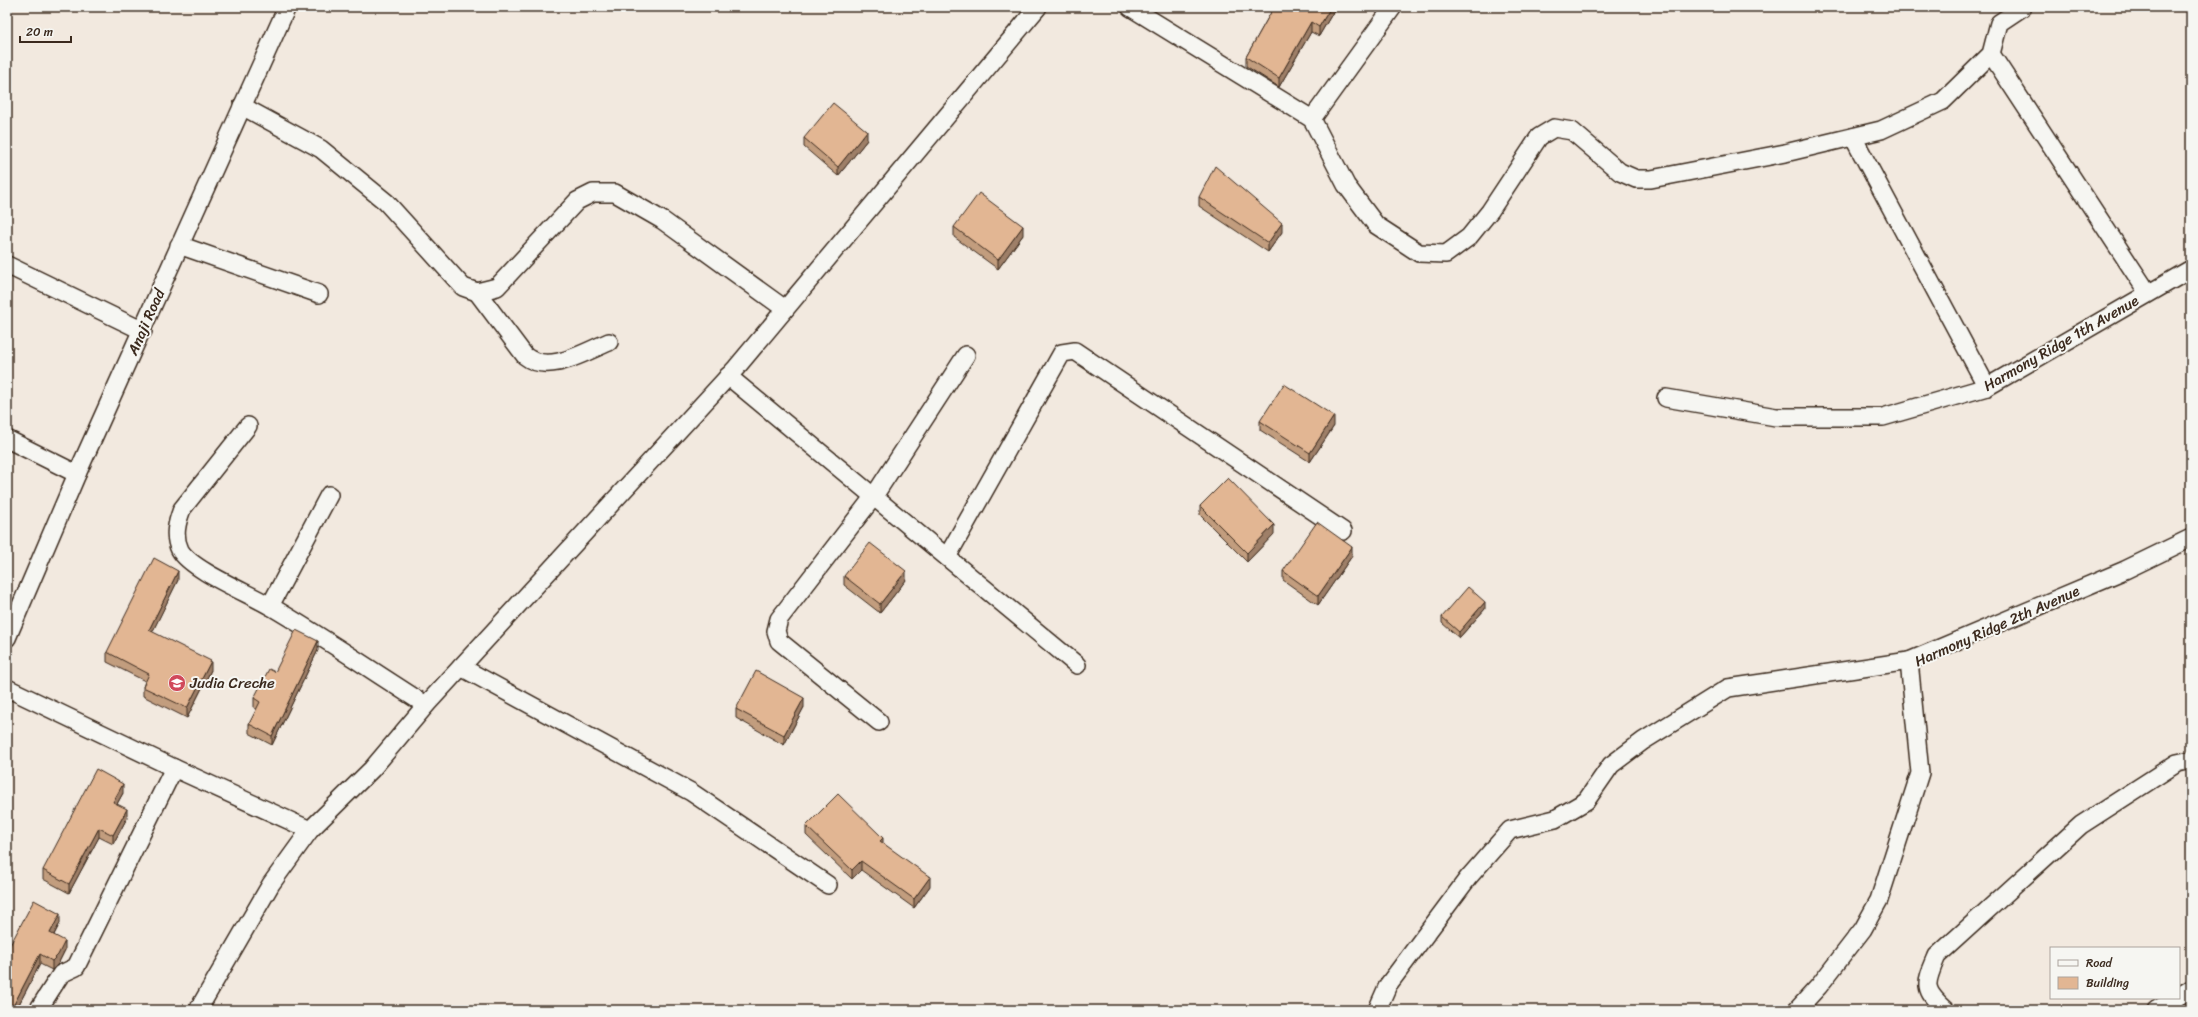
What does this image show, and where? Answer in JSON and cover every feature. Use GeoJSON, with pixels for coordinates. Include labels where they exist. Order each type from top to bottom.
{"type":"FeatureCollection","features":[{"type":"Feature","properties":{"kind":"street","name":"Anaji Road"},"geometry":{"type":"LineString","coordinates":[[7,638],[77,474],[143,331],[179,245],[287,7]]}},
{"type":"Feature","properties":{"kind":"street"},"geometry":{"type":"LineString","coordinates":[[198,1010],[271,884],[310,830],[372,769],[426,705],[728,376],[1038,7]]}},
{"type":"Feature","properties":{"kind":"street"},"geometry":{"type":"LineString","coordinates":[[1130,7],[1312,119],[1346,185],[1376,225],[1419,253],[1446,254],[1469,237],[1490,211],[1539,138],[1554,128],[1572,131],[1620,172],[1636,179],[1651,179],[1785,153],[1881,130],[1943,101],[1991,54],[1999,23],[2023,7]]}},
{"type":"Feature","properties":{"kind":"street"},"geometry":{"type":"LineString","coordinates":[[1312,119],[1393,7]]}},
{"type":"Feature","properties":{"kind":"street"},"geometry":{"type":"LineString","coordinates":[[1991,54],[2148,293]]}},
{"type":"Feature","properties":{"kind":"street"},"geometry":{"type":"LineString","coordinates":[[242,106],[321,149],[386,202],[463,287],[477,292],[525,356],[531,360],[552,364],[609,342]]}},
{"type":"Feature","properties":{"kind":"street"},"geometry":{"type":"LineString","coordinates":[[1853,137],[1987,387]]}},
{"type":"Feature","properties":{"kind":"street"},"geometry":{"type":"LineString","coordinates":[[477,292],[496,287],[577,201],[593,193],[615,193],[662,220],[785,309]]}},
{"type":"Feature","properties":{"kind":"street"},"geometry":{"type":"LineString","coordinates":[[179,245],[319,294]]}},
{"type":"Feature","properties":{"kind":"street"},"geometry":{"type":"LineString","coordinates":[[7,265],[143,331]]}},
{"type":"Feature","properties":{"kind":"street","name":"Harmony Ridge 1th Avenue"},"geometry":{"type":"LineString","coordinates":[[1666,398],[1776,417],[1883,417],[1987,387],[2191,269]]}},
{"type":"Feature","properties":{"kind":"street"},"geometry":{"type":"LineString","coordinates":[[947,557],[1062,353],[1075,351],[1342,531]]}},
{"type":"Feature","properties":{"kind":"street"},"geometry":{"type":"LineString","coordinates":[[879,722],[779,641],[776,631],[779,619],[874,496],[966,355]]}},
{"type":"Feature","properties":{"kind":"street"},"geometry":{"type":"LineString","coordinates":[[728,376],[1077,665]]}},
{"type":"Feature","properties":{"kind":"street"},"geometry":{"type":"LineString","coordinates":[[248,426],[182,509],[176,523],[176,536],[180,550],[194,564],[270,606],[426,705]]}},
{"type":"Feature","properties":{"kind":"street"},"geometry":{"type":"LineString","coordinates":[[7,439],[77,474]]}},
{"type":"Feature","properties":{"kind":"street"},"geometry":{"type":"LineString","coordinates":[[270,606],[329,495]]}},
{"type":"Feature","properties":{"kind":"street","name":"Harmony Ridge 2th Avenue"},"geometry":{"type":"LineString","coordinates":[[1796,1010],[1819,986],[1863,929],[1879,900],[1920,774],[1909,661],[2118,573],[2191,538]]}},
{"type":"Feature","properties":{"kind":"street"},"geometry":{"type":"LineString","coordinates":[[1377,1010],[1388,984],[1468,878],[1510,830],[1555,819],[1586,801],[1611,765],[1643,741],[1728,688],[1909,661]]}},
{"type":"Feature","properties":{"kind":"street"},"geometry":{"type":"LineString","coordinates":[[461,667],[691,792],[828,885]]}},
{"type":"Feature","properties":{"kind":"street"},"geometry":{"type":"LineString","coordinates":[[7,688],[174,768],[310,830]]}},
{"type":"Feature","properties":{"kind":"street"},"geometry":{"type":"LineString","coordinates":[[1946,1010],[1931,997],[1927,979],[1937,956],[2081,825],[2177,763],[2191,760]]}},
{"type":"Feature","properties":{"kind":"street"},"geometry":{"type":"LineString","coordinates":[[38,1010],[61,974],[76,967],[174,768]]}},
{"type":"Feature","properties":{"kind":"street"},"geometry":{"type":"LineString","coordinates":[[2180,995],[2191,989]]}},
{"type":"Feature","properties":{"kind":"street"},"geometry":{"type":"LineString","coordinates":[[2156,1010],[2174,999]]}},
{"type":"Feature","properties":{"kind":"building"},"geometry":{"type":"Polygon","coordinates":[[[1274,7],[1331,7],[1319,27],[1311,22],[1279,78],[1246,57],[1274,7]]]}},
{"type":"Feature","properties":{"kind":"building"},"geometry":{"type":"Polygon","coordinates":[[[833,103],[867,131],[838,167],[804,138],[833,103]]]}},
{"type":"Feature","properties":{"kind":"building"},"geometry":{"type":"Polygon","coordinates":[[[1215,166],[1282,223],[1268,243],[1199,197],[1215,166]]]}},
{"type":"Feature","properties":{"kind":"building"},"geometry":{"type":"Polygon","coordinates":[[[979,193],[1023,226],[998,260],[954,227],[979,193]]]}},
{"type":"Feature","properties":{"kind":"building"},"geometry":{"type":"Polygon","coordinates":[[[1284,384],[1334,416],[1310,453],[1260,421],[1284,384]]]}},
{"type":"Feature","properties":{"kind":"building"},"geometry":{"type":"Polygon","coordinates":[[[1228,478],[1274,525],[1247,553],[1200,506],[1228,478]]]}},
{"type":"Feature","properties":{"kind":"building"},"geometry":{"type":"Polygon","coordinates":[[[1317,522],[1352,547],[1318,596],[1283,571],[1317,522]]]}},
{"type":"Feature","properties":{"kind":"building"},"geometry":{"type":"Polygon","coordinates":[[[870,543],[906,571],[880,604],[844,576],[870,543]]]}},
{"type":"Feature","properties":{"kind":"building"},"geometry":{"type":"Polygon","coordinates":[[[154,558],[178,571],[149,630],[211,661],[187,708],[143,687],[149,674],[107,652],[154,558]]]}},
{"type":"Feature","properties":{"kind":"building"},"geometry":{"type":"Polygon","coordinates":[[[1468,587],[1485,602],[1459,632],[1442,617],[1468,587]]]}},
{"type":"Feature","properties":{"kind":"building"},"geometry":{"type":"Polygon","coordinates":[[[296,630],[318,641],[272,736],[249,724],[260,702],[254,698],[269,669],[275,672],[296,630]]]}},
{"type":"Feature","properties":{"kind":"building"},"geometry":{"type":"Polygon","coordinates":[[[756,671],[804,698],[784,735],[736,709],[756,671]]]}},
{"type":"Feature","properties":{"kind":"building"},"geometry":{"type":"Polygon","coordinates":[[[96,769],[123,784],[113,802],[127,809],[113,835],[99,828],[69,884],[43,870],[96,769]]]}},
{"type":"Feature","properties":{"kind":"building"},"geometry":{"type":"Polygon","coordinates":[[[838,794],[883,838],[880,841],[930,877],[914,899],[861,861],[852,870],[806,826],[838,794]]]}},
{"type":"Feature","properties":{"kind":"building"},"geometry":{"type":"Polygon","coordinates":[[[34,900],[60,914],[50,933],[65,941],[58,955],[52,961],[40,954],[12,1008],[7,1005],[7,951],[34,900]]]}},
{"type":"Feature","properties":{"kind":"place","name":"Judia Creche"},"geometry":{"type":"Point","coordinates":[177,683]}}]}
